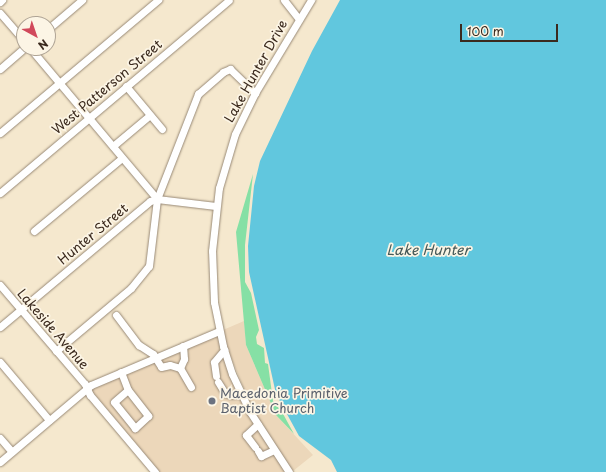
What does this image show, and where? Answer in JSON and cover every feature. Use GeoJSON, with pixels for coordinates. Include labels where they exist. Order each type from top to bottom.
{"type":"FeatureCollection","features":[{"type":"Feature","properties":{"kind":"street"},"geometry":{"type":"LineString","coordinates":[[56,22],[82,0]]}},
{"type":"Feature","properties":{"kind":"street"},"geometry":{"type":"LineString","coordinates":[[0,133],[158,0]]}},
{"type":"Feature","properties":{"kind":"street","name":"West Patterson Street"},"geometry":{"type":"LineString","coordinates":[[0,193],[229,0]]}},
{"type":"Feature","properties":{"kind":"street"},"geometry":{"type":"LineString","coordinates":[[284,0],[300,19]]}},
{"type":"Feature","properties":{"kind":"street","name":"Lake Hunter Drive"},"geometry":{"type":"LineString","coordinates":[[289,472],[258,424],[241,394],[224,350],[219,330],[212,284],[212,251],[216,206],[228,150],[255,92],[311,0]]}},
{"type":"Feature","properties":{"kind":"street"},"geometry":{"type":"LineString","coordinates":[[0,13],[16,32]]}},
{"type":"Feature","properties":{"kind":"street"},"geometry":{"type":"LineString","coordinates":[[0,69],[16,55]]}},
{"type":"Feature","properties":{"kind":"street"},"geometry":{"type":"LineString","coordinates":[[37,56],[157,199],[216,206]]}},
{"type":"Feature","properties":{"kind":"street"},"geometry":{"type":"LineString","coordinates":[[56,350],[112,305],[145,273],[153,246],[157,199],[201,90],[223,72],[230,69],[255,92]]}},
{"type":"Feature","properties":{"kind":"street"},"geometry":{"type":"LineString","coordinates":[[126,86],[162,129]]}},
{"type":"Feature","properties":{"kind":"street"},"geometry":{"type":"LineString","coordinates":[[113,146],[150,115]]}},
{"type":"Feature","properties":{"kind":"street"},"geometry":{"type":"LineString","coordinates":[[34,230],[122,158]]}},
{"type":"Feature","properties":{"kind":"street","name":"Hunter Street"},"geometry":{"type":"LineString","coordinates":[[0,327],[150,201],[157,199]]}},
{"type":"Feature","properties":{"kind":"street","name":"Lakeside Avenue"},"geometry":{"type":"LineString","coordinates":[[0,285],[85,384],[86,389],[150,470]]}},
{"type":"Feature","properties":{"kind":"street"},"geometry":{"type":"LineString","coordinates":[[116,315],[139,345],[155,357],[161,367],[170,365],[180,368],[191,388]]}},
{"type":"Feature","properties":{"kind":"street"},"geometry":{"type":"LineString","coordinates":[[0,462],[86,389],[121,372],[219,330]]}},
{"type":"Feature","properties":{"kind":"street"},"geometry":{"type":"LineString","coordinates":[[180,368],[184,359],[183,346]]}},
{"type":"Feature","properties":{"kind":"street"},"geometry":{"type":"LineString","coordinates":[[224,350],[214,362],[217,379],[225,393],[231,395],[241,394]]}},
{"type":"Feature","properties":{"kind":"street"},"geometry":{"type":"LineString","coordinates":[[0,362],[49,420]]}},
{"type":"Feature","properties":{"kind":"street"},"geometry":{"type":"LineString","coordinates":[[121,372],[128,390],[148,416],[135,428],[114,402],[128,390]]}},
{"type":"Feature","properties":{"kind":"street"},"geometry":{"type":"LineString","coordinates":[[258,424],[246,435],[262,456],[274,450]]}},
{"type":"Feature","properties":{"kind":"street"},"geometry":{"type":"LineString","coordinates":[[0,438],[12,452]]}},
{"type":"Feature","properties":{"kind":"shaded area"},"geometry":{"type":"Polygon","coordinates":[[[244,321],[246,345],[276,415],[313,455],[293,471],[253,411],[226,345],[223,330],[244,321]]]}},
{"type":"Feature","properties":{"kind":"shaded area"},"geometry":{"type":"Polygon","coordinates":[[[217,335],[229,375],[247,414],[286,472],[160,472],[91,390],[217,335]]]}},
{"type":"Feature","properties":{"kind":"green space"},"geometry":{"type":"Polygon","coordinates":[[[253,174],[245,245],[245,282],[251,293],[259,330],[256,337],[257,344],[264,348],[265,363],[268,364],[273,401],[282,412],[294,434],[276,415],[246,345],[236,232],[253,174]]]}},
{"type":"Feature","properties":{"kind":"water","name":"Lake Hunter"},"geometry":{"type":"Polygon","coordinates":[[[340,0],[606,0],[606,472],[337,472],[331,460],[299,436],[276,394],[249,272],[248,246],[254,186],[260,161],[312,51],[340,0]]]}},
{"type":"Feature","properties":{"kind":"place","name":"Macedonia Primitive Baptist Church"},"geometry":{"type":"Point","coordinates":[212,401]}}]}
